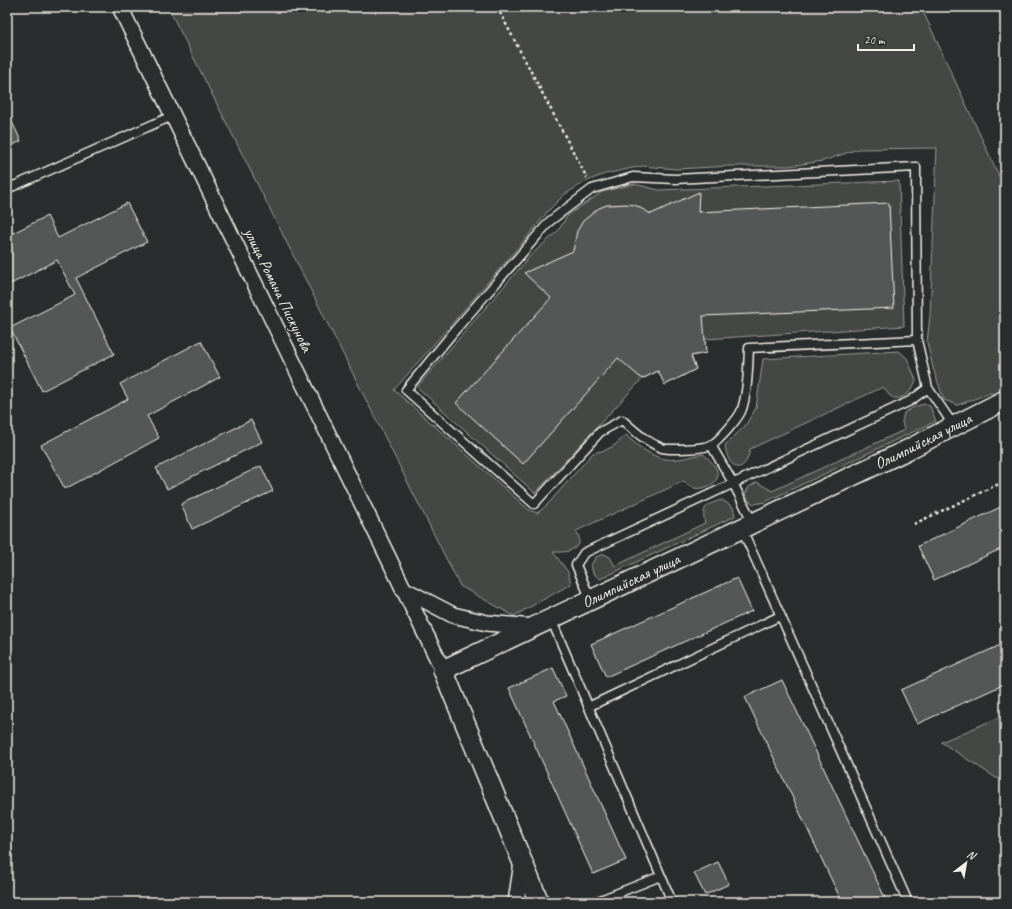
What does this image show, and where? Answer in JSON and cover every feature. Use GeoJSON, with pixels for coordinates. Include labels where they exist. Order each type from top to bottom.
{"type":"FeatureCollection","features":[{"type":"Feature","properties":{"kind":"street","name":"улица Романа Пискунова"},"geometry":{"type":"LineString","coordinates":[[120,7],[443,670]]}},
{"type":"Feature","properties":{"kind":"street","name":"Олимпийская улица"},"geometry":{"type":"LineString","coordinates":[[443,670],[905,451],[1005,400]]}},
{"type":"Feature","properties":{"kind":"street"},"geometry":{"type":"LineString","coordinates":[[403,589],[453,615],[486,623],[533,627]]}},
{"type":"Feature","properties":{"kind":"street"},"geometry":{"type":"LineString","coordinates":[[443,670],[539,902]]}},
{"type":"Feature","properties":{"kind":"street"},"geometry":{"type":"LineString","coordinates":[[516,902],[522,862]]}},
{"type":"Feature","properties":{"kind":"lane"},"geometry":{"type":"LineString","coordinates":[[7,189],[172,116]]}},
{"type":"Feature","properties":{"kind":"lane"},"geometry":{"type":"LineString","coordinates":[[917,340],[749,348],[746,387],[742,410],[730,428],[710,446],[692,449],[664,449],[645,440],[622,420],[600,432],[534,504],[406,390],[456,329],[550,221],[592,189],[633,177],[675,179],[916,167],[917,340],[928,388],[954,426]]}},
{"type":"Feature","properties":{"kind":"lane"},"geometry":{"type":"LineString","coordinates":[[591,600],[576,565],[584,553],[910,401],[928,388]]}},
{"type":"Feature","properties":{"kind":"lane"},"geometry":{"type":"LineString","coordinates":[[710,446],[733,483],[780,616],[908,902]]}},
{"type":"Feature","properties":{"kind":"lane"},"geometry":{"type":"LineString","coordinates":[[588,707],[780,616]]}},
{"type":"Feature","properties":{"kind":"lane"},"geometry":{"type":"LineString","coordinates":[[551,619],[672,902]]}},
{"type":"Feature","properties":{"kind":"lane"},"geometry":{"type":"LineString","coordinates":[[595,902],[661,876]]}},
{"type":"Feature","properties":{"kind":"path"},"geometry":{"type":"LineString","coordinates":[[497,7],[592,189]]}},
{"type":"Feature","properties":{"kind":"path"},"geometry":{"type":"LineString","coordinates":[[914,524],[1005,481]]}},
{"type":"Feature","properties":{"kind":"shaded area"},"geometry":{"type":"Polygon","coordinates":[[[168,7],[921,7],[1005,189],[1005,392],[1002,394],[990,393],[958,405],[944,400],[933,368],[927,342],[930,316],[937,148],[858,149],[823,161],[789,166],[731,166],[676,169],[642,166],[605,174],[587,181],[565,194],[548,211],[529,235],[394,390],[529,510],[537,513],[546,506],[593,453],[606,450],[615,445],[626,435],[644,450],[660,458],[675,459],[703,454],[715,467],[717,476],[716,480],[712,484],[702,488],[693,487],[684,481],[576,531],[579,537],[579,544],[576,547],[567,551],[553,552],[568,572],[571,584],[514,616],[460,586],[168,7]]]}},
{"type":"Feature","properties":{"kind":"shaded area"},"geometry":{"type":"Polygon","coordinates":[[[899,181],[904,326],[705,339],[706,353],[691,356],[696,369],[665,385],[658,371],[642,379],[535,493],[417,387],[532,254],[558,231],[568,215],[602,192],[634,184],[659,190],[899,181]]]}},
{"type":"Feature","properties":{"kind":"shaded area"},"geometry":{"type":"Polygon","coordinates":[[[899,351],[907,358],[916,380],[906,395],[893,398],[883,387],[750,449],[748,458],[741,467],[733,465],[729,460],[725,445],[745,426],[756,408],[763,359],[899,351]]]}},
{"type":"Feature","properties":{"kind":"shaded area"},"geometry":{"type":"Polygon","coordinates":[[[924,404],[930,406],[936,421],[765,502],[754,504],[749,501],[745,494],[749,487],[757,482],[772,491],[904,430],[902,422],[904,413],[914,407],[924,404]]]}},
{"type":"Feature","properties":{"kind":"shaded area"},"geometry":{"type":"Polygon","coordinates":[[[722,500],[733,507],[735,516],[600,579],[593,573],[591,565],[596,557],[604,554],[610,557],[615,566],[705,523],[704,513],[706,507],[712,503],[722,500]]]}},
{"type":"Feature","properties":{"kind":"shaded area"},"geometry":{"type":"Polygon","coordinates":[[[1005,715],[1005,779],[996,778],[941,742],[1005,715]]]}},
{"type":"Feature","properties":{"kind":"building"},"geometry":{"type":"Polygon","coordinates":[[[7,111],[21,141],[7,148],[7,111]]]}},
{"type":"Feature","properties":{"kind":"building"},"geometry":{"type":"Polygon","coordinates":[[[699,192],[698,212],[889,203],[894,308],[703,316],[706,353],[691,356],[696,369],[665,385],[658,371],[642,379],[618,358],[523,464],[456,403],[551,298],[524,273],[573,251],[577,231],[583,221],[599,208],[607,205],[635,205],[651,214],[699,192]]]}},
{"type":"Feature","properties":{"kind":"building"},"geometry":{"type":"Polygon","coordinates":[[[127,203],[147,242],[76,278],[114,354],[42,391],[10,328],[75,295],[57,260],[7,286],[7,236],[47,216],[58,238],[127,203]]]}},
{"type":"Feature","properties":{"kind":"building"},"geometry":{"type":"Polygon","coordinates":[[[201,341],[220,377],[147,416],[159,438],[65,489],[41,445],[128,399],[120,384],[201,341]]]}},
{"type":"Feature","properties":{"kind":"building"},"geometry":{"type":"Polygon","coordinates":[[[251,420],[262,442],[167,489],[156,468],[251,420]]]}},
{"type":"Feature","properties":{"kind":"building"},"geometry":{"type":"Polygon","coordinates":[[[261,466],[273,491],[192,529],[181,504],[261,466]]]}},
{"type":"Feature","properties":{"kind":"building"},"geometry":{"type":"Polygon","coordinates":[[[1005,505],[1005,547],[934,580],[918,546],[1005,505]]]}},
{"type":"Feature","properties":{"kind":"building"},"geometry":{"type":"Polygon","coordinates":[[[737,578],[752,611],[606,677],[591,644],[737,578]]]}},
{"type":"Feature","properties":{"kind":"building"},"geometry":{"type":"Polygon","coordinates":[[[1005,643],[1005,684],[917,724],[901,690],[1005,643]]]}},
{"type":"Feature","properties":{"kind":"building"},"geometry":{"type":"Polygon","coordinates":[[[553,668],[566,696],[554,701],[626,860],[593,874],[509,688],[553,668]]]}},
{"type":"Feature","properties":{"kind":"building"},"geometry":{"type":"Polygon","coordinates":[[[782,680],[887,902],[842,902],[745,697],[782,680]]]}},
{"type":"Feature","properties":{"kind":"building"},"geometry":{"type":"Polygon","coordinates":[[[718,862],[729,884],[705,895],[694,873],[718,862]]]}}]}
